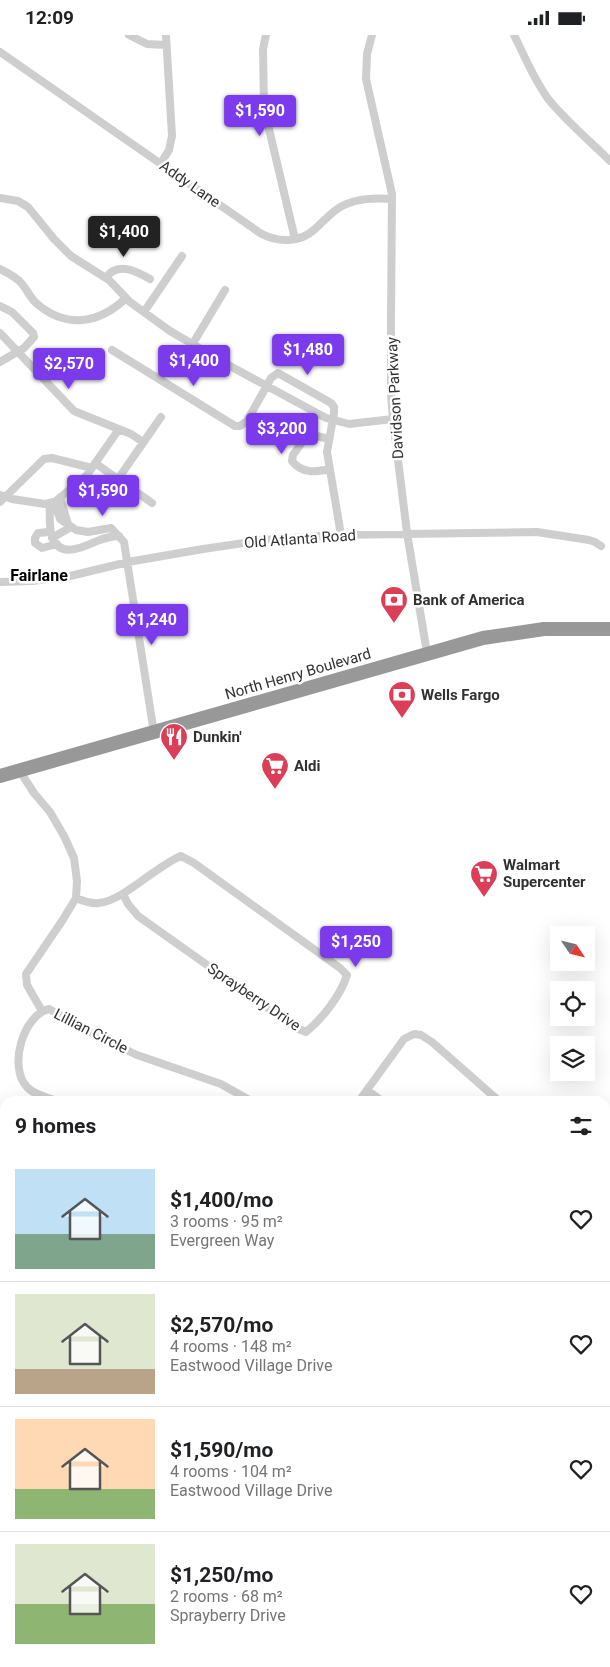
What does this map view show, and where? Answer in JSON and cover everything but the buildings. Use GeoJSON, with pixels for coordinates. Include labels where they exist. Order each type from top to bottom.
{"type":"FeatureCollection","features":[{"type":"Feature","properties":{"kind":"highway","name":"North Henry Boulevard"},"geometry":{"type":"LineString","coordinates":[[0,776],[484,637],[544,629],[610,629]]}},
{"type":"Feature","properties":{"kind":"street"},"geometry":{"type":"LineString","coordinates":[[129,35],[147,44],[166,45]]}},
{"type":"Feature","properties":{"kind":"street"},"geometry":{"type":"LineString","coordinates":[[161,163],[169,150],[172,136],[166,35]]}},
{"type":"Feature","properties":{"kind":"street"},"geometry":{"type":"LineString","coordinates":[[266,35],[263,48],[264,108],[296,239],[313,231],[331,214],[348,203],[369,198],[392,199]]}},
{"type":"Feature","properties":{"kind":"street","name":"Davidson Parkway"},"geometry":{"type":"LineString","coordinates":[[372,35],[367,54],[366,79],[392,199],[391,318],[394,419],[407,533],[427,653]]}},
{"type":"Feature","properties":{"kind":"street"},"geometry":{"type":"LineString","coordinates":[[514,35],[548,99],[610,161]]}},
{"type":"Feature","properties":{"kind":"street","name":"Addy Lane"},"geometry":{"type":"LineString","coordinates":[[0,52],[260,233],[278,240],[296,239]]}},
{"type":"Feature","properties":{"kind":"street"},"geometry":{"type":"LineString","coordinates":[[0,198],[18,201],[28,207],[65,251],[106,278],[126,298],[170,331],[266,387],[316,414],[332,420],[349,424],[394,419]]}},
{"type":"Feature","properties":{"kind":"street"},"geometry":{"type":"LineString","coordinates":[[144,312],[182,256]]}},
{"type":"Feature","properties":{"kind":"street"},"geometry":{"type":"LineString","coordinates":[[0,269],[19,281],[31,297],[42,307],[52,314],[69,320],[88,320],[103,316],[126,298]]}},
{"type":"Feature","properties":{"kind":"street"},"geometry":{"type":"LineString","coordinates":[[106,278],[111,271],[120,269],[137,272],[150,279]]}},
{"type":"Feature","properties":{"kind":"street"},"geometry":{"type":"LineString","coordinates":[[192,345],[225,290]]}},
{"type":"Feature","properties":{"kind":"street"},"geometry":{"type":"LineString","coordinates":[[0,306],[12,312],[34,335],[32,340],[18,352],[0,362]]}},
{"type":"Feature","properties":{"kind":"street"},"geometry":{"type":"LineString","coordinates":[[0,333],[71,408],[119,429],[143,442]]}},
{"type":"Feature","properties":{"kind":"street"},"geometry":{"type":"LineString","coordinates":[[112,350],[236,426],[243,425],[247,421],[273,376],[280,373],[331,403],[334,407],[327,452],[340,535]]}},
{"type":"Feature","properties":{"kind":"street"},"geometry":{"type":"LineString","coordinates":[[118,479],[161,417]]}},
{"type":"Feature","properties":{"kind":"street"},"geometry":{"type":"LineString","coordinates":[[2,498],[55,501],[84,479],[119,429]]}},
{"type":"Feature","properties":{"kind":"street"},"geometry":{"type":"LineString","coordinates":[[329,439],[308,434],[293,455],[292,461],[300,468],[308,471],[316,472],[330,469]]}},
{"type":"Feature","properties":{"kind":"street"},"geometry":{"type":"LineString","coordinates":[[2,498],[44,459],[52,458],[94,466],[118,479],[152,503]]}},
{"type":"Feature","properties":{"kind":"street"},"geometry":{"type":"LineString","coordinates":[[55,501],[69,526],[84,532],[111,528],[124,542],[154,733]]}},
{"type":"Feature","properties":{"kind":"street"},"geometry":{"type":"LineString","coordinates":[[55,501],[53,538],[64,549],[77,549],[104,537],[119,536]]}},
{"type":"Feature","properties":{"kind":"street"},"geometry":{"type":"LineString","coordinates":[[53,538],[69,526]]}},
{"type":"Feature","properties":{"kind":"street","name":"Old Atlanta Road"},"geometry":{"type":"LineString","coordinates":[[0,582],[66,577],[128,562],[264,540],[340,535],[537,532],[595,542],[601,546]]}},
{"type":"Feature","properties":{"kind":"street"},"geometry":{"type":"LineString","coordinates":[[18,770],[50,812],[74,858],[76,898],[26,974],[27,985],[42,1011]]}},
{"type":"Feature","properties":{"kind":"street","name":"Sprayberry Drive"},"geometry":{"type":"LineString","coordinates":[[76,898],[100,903],[123,894],[168,861],[181,856],[194,863],[340,968],[347,975],[344,986],[316,1024],[306,1032],[296,1028],[138,916],[128,904],[123,894]]}},
{"type":"Feature","properties":{"kind":"street","name":"Lillian Circle"},"geometry":{"type":"LineString","coordinates":[[41,1096],[28,1089],[18,1073],[18,1053],[32,1022],[42,1011],[48,1009],[100,1037],[154,1062],[221,1083],[243,1096]]}},
{"type":"Feature","properties":{"kind":"street"},"geometry":{"type":"LineString","coordinates":[[363,1096],[404,1039],[414,1033],[432,1042],[493,1096]]}},
{"type":"Feature","properties":{"kind":"street"},"geometry":{"type":"LineString","coordinates":[[367,1090],[375,1096]]}},
{"type":"Feature","properties":{"kind":"place","name":"Bank of America"},"geometry":{"type":"Point","coordinates":[394,624]}},
{"type":"Feature","properties":{"kind":"place","name":"Wells Fargo"},"geometry":{"type":"Point","coordinates":[402,719]}},
{"type":"Feature","properties":{"kind":"place","name":"Dunkin'"},"geometry":{"type":"Point","coordinates":[174,761]}},
{"type":"Feature","properties":{"kind":"place","name":"Aldi"},"geometry":{"type":"Point","coordinates":[275,790]}},
{"type":"Feature","properties":{"kind":"place","name":"Walmart Supercenter"},"geometry":{"type":"Point","coordinates":[484,898]}},
{"type":"Feature","properties":{"kind":"district","name":"Fairlane"},"geometry":{"type":"Point","coordinates":[39,575]}}]}
